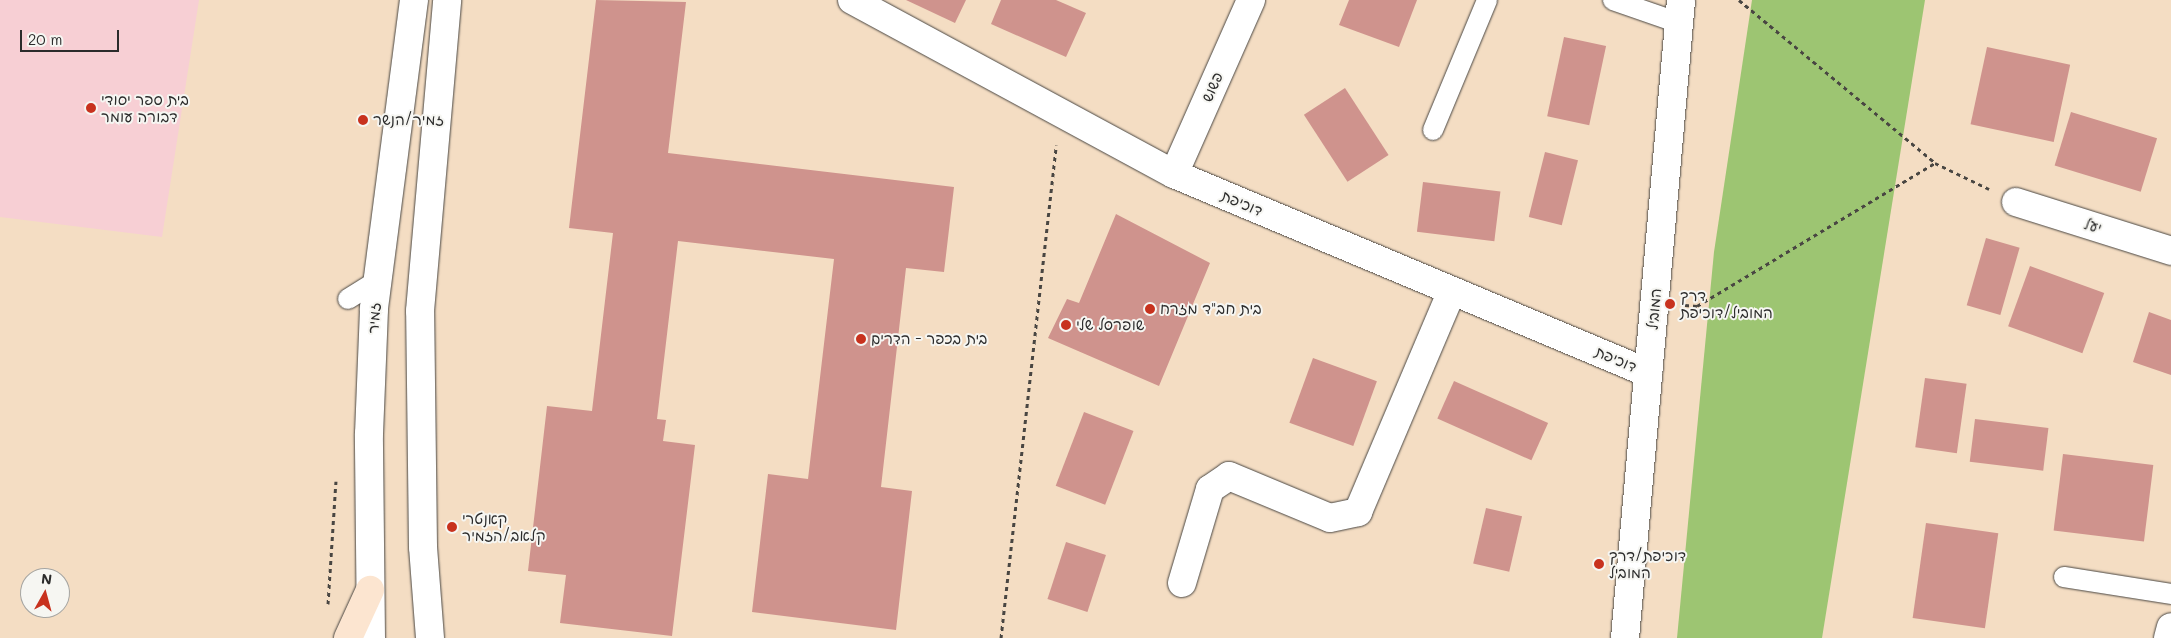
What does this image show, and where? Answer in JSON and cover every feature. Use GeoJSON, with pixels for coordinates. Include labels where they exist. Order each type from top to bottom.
{"type":"FeatureCollection","features":[{"type":"Feature","properties":{"kind":"main road"},"geometry":{"type":"LineString","coordinates":[[348,638],[370,590]]}},
{"type":"Feature","properties":{"kind":"street","name":"זמיר"},"geometry":{"type":"LineString","coordinates":[[371,638],[369,434],[378,281],[414,0]]}},
{"type":"Feature","properties":{"kind":"street"},"geometry":{"type":"LineString","coordinates":[[430,638],[423,547],[420,312],[448,0]]}},
{"type":"Feature","properties":{"kind":"street","name":"דוכיפת"},"geometry":{"type":"LineString","coordinates":[[852,0],[1174,174],[1648,372]]}},
{"type":"Feature","properties":{"kind":"street","name":"פשוש"},"geometry":{"type":"LineString","coordinates":[[1174,174],[1251,0]]}},
{"type":"Feature","properties":{"kind":"street","name":"המוביל"},"geometry":{"type":"LineString","coordinates":[[1628,631],[1648,372],[1680,12]]}},
{"type":"Feature","properties":{"kind":"street","name":"יעל"},"geometry":{"type":"LineString","coordinates":[[2016,202],[2171,251]]}},
{"type":"Feature","properties":{"kind":"street"},"geometry":{"type":"LineString","coordinates":[[1182,583],[1210,489],[1229,476],[1330,518],[1358,512],[1452,291]]}},
{"type":"Feature","properties":{"kind":"street"},"geometry":{"type":"LineString","coordinates":[[2168,638],[2171,627]]}},
{"type":"Feature","properties":{"kind":"lane"},"geometry":{"type":"LineString","coordinates":[[1433,130],[1487,0]]}},
{"type":"Feature","properties":{"kind":"lane"},"geometry":{"type":"LineString","coordinates":[[1613,0],[1680,12]]}},
{"type":"Feature","properties":{"kind":"lane"},"geometry":{"type":"LineString","coordinates":[[348,299],[378,281]]}},
{"type":"Feature","properties":{"kind":"lane"},"geometry":{"type":"LineString","coordinates":[[2064,577],[2171,594]]}},
{"type":"Feature","properties":{"kind":"path"},"geometry":{"type":"LineString","coordinates":[[1739,0],[1935,163],[2016,202]]}},
{"type":"Feature","properties":{"kind":"path"},"geometry":{"type":"LineString","coordinates":[[1001,638],[1060,112]]}},
{"type":"Feature","properties":{"kind":"path"},"geometry":{"type":"LineString","coordinates":[[1655,301],[1697,306],[1935,163]]}},
{"type":"Feature","properties":{"kind":"shaded area","name":"בית ספר יסודי דבורה עומר"},"geometry":{"type":"Polygon","coordinates":[[[0,0],[199,0],[162,237],[0,217],[0,0]]]}},
{"type":"Feature","properties":{"kind":"green space"},"geometry":{"type":"Polygon","coordinates":[[[1752,0],[1925,0],[1822,638],[1677,638],[1714,252],[1752,0]]]}},
{"type":"Feature","properties":{"kind":"building","name":"בית בכפר - הדרים"},"geometry":{"type":"Polygon","coordinates":[[[596,0],[686,2],[668,153],[954,187],[944,272],[906,268],[881,487],[912,491],[896,630],[752,612],[768,474],[808,479],[834,259],[678,241],[657,419],[666,420],[663,441],[695,445],[672,636],[560,623],[566,575],[528,571],[547,406],[592,411],[613,233],[569,228],[596,0]]]}},
{"type":"Feature","properties":{"kind":"building"},"geometry":{"type":"Polygon","coordinates":[[[906,0],[966,0],[955,23],[906,0]]]}},
{"type":"Feature","properties":{"kind":"building"},"geometry":{"type":"Polygon","coordinates":[[[1001,0],[1056,0],[1086,13],[1066,57],[991,24],[1001,0]]]}},
{"type":"Feature","properties":{"kind":"building"},"geometry":{"type":"Polygon","coordinates":[[[1349,0],[1417,0],[1399,47],[1339,25],[1349,0]]]}},
{"type":"Feature","properties":{"kind":"building"},"geometry":{"type":"Polygon","coordinates":[[[1564,37],[1606,46],[1589,125],[1547,116],[1564,37]]]}},
{"type":"Feature","properties":{"kind":"building"},"geometry":{"type":"Polygon","coordinates":[[[1987,47],[2070,65],[2054,142],[1971,124],[1987,47]]]}},
{"type":"Feature","properties":{"kind":"building"},"geometry":{"type":"Polygon","coordinates":[[[1345,88],[1389,155],[1347,182],[1304,115],[1345,88]]]}},
{"type":"Feature","properties":{"kind":"building"},"geometry":{"type":"Polygon","coordinates":[[[2071,112],[2157,138],[2141,192],[2055,166],[2071,112]]]}},
{"type":"Feature","properties":{"kind":"building"},"geometry":{"type":"Polygon","coordinates":[[[1545,152],[1578,160],[1562,225],[1529,217],[1545,152]]]}},
{"type":"Feature","properties":{"kind":"building"},"geometry":{"type":"Polygon","coordinates":[[[1423,182],[1500,192],[1494,241],[1417,232],[1423,182]]]}},
{"type":"Feature","properties":{"kind":"building"},"geometry":{"type":"Polygon","coordinates":[[[1116,214],[1210,263],[1159,386],[1048,338],[1067,299],[1079,303],[1116,214]]]}},
{"type":"Feature","properties":{"kind":"building"},"geometry":{"type":"Polygon","coordinates":[[[1986,238],[2020,248],[2000,315],[1967,305],[1986,238]]]}},
{"type":"Feature","properties":{"kind":"building"},"geometry":{"type":"Polygon","coordinates":[[[2030,266],[2104,293],[2082,353],[2008,326],[2030,266]]]}},
{"type":"Feature","properties":{"kind":"building"},"geometry":{"type":"Polygon","coordinates":[[[2149,312],[2171,320],[2171,375],[2133,362],[2149,312]]]}},
{"type":"Feature","properties":{"kind":"building"},"geometry":{"type":"Polygon","coordinates":[[[1313,358],[1377,381],[1353,446],[1289,423],[1313,358]]]}},
{"type":"Feature","properties":{"kind":"building"},"geometry":{"type":"Polygon","coordinates":[[[1925,378],[1967,384],[1957,453],[1915,447],[1925,378]]]}},
{"type":"Feature","properties":{"kind":"building"},"geometry":{"type":"Polygon","coordinates":[[[1454,381],[1548,423],[1531,460],[1437,418],[1454,381]]]}},
{"type":"Feature","properties":{"kind":"building"},"geometry":{"type":"Polygon","coordinates":[[[1084,412],[1133,431],[1105,505],[1056,486],[1084,412]]]}},
{"type":"Feature","properties":{"kind":"building"},"geometry":{"type":"Polygon","coordinates":[[[1975,419],[2048,428],[2043,471],[1970,462],[1975,419]]]}},
{"type":"Feature","properties":{"kind":"building"},"geometry":{"type":"Polygon","coordinates":[[[2063,454],[2153,465],[2144,542],[2054,530],[2063,454]]]}},
{"type":"Feature","properties":{"kind":"building"},"geometry":{"type":"Polygon","coordinates":[[[1486,508],[1522,516],[1509,572],[1473,564],[1486,508]]]}},
{"type":"Feature","properties":{"kind":"building"},"geometry":{"type":"Polygon","coordinates":[[[1926,523],[1998,533],[1985,628],[1913,618],[1926,523]]]}},
{"type":"Feature","properties":{"kind":"building"},"geometry":{"type":"Polygon","coordinates":[[[1066,542],[1106,555],[1087,612],[1047,599],[1066,542]]]}},
{"type":"Feature","properties":{"kind":"place","name":"בית ספר יסודי דבורה עומר"},"geometry":{"type":"Point","coordinates":[91,108]}},
{"type":"Feature","properties":{"kind":"place","name":"זמיר/הנשר"},"geometry":{"type":"Point","coordinates":[363,120]}},
{"type":"Feature","properties":{"kind":"place","name":"דרך המוביל/דוכיפת"},"geometry":{"type":"Point","coordinates":[1670,304]}},
{"type":"Feature","properties":{"kind":"place","name":"בית חב\"ד מזרח"},"geometry":{"type":"Point","coordinates":[1150,309]}},
{"type":"Feature","properties":{"kind":"place","name":"שופרסל שלי"},"geometry":{"type":"Point","coordinates":[1066,325]}},
{"type":"Feature","properties":{"kind":"place","name":"בית בכפר - הדרים"},"geometry":{"type":"Point","coordinates":[861,339]}},
{"type":"Feature","properties":{"kind":"place","name":"קאנטרי קלאב/הזמיר"},"geometry":{"type":"Point","coordinates":[452,527]}},
{"type":"Feature","properties":{"kind":"place","name":"דוכיפת/דרך המוביל"},"geometry":{"type":"Point","coordinates":[1599,564]}}]}
